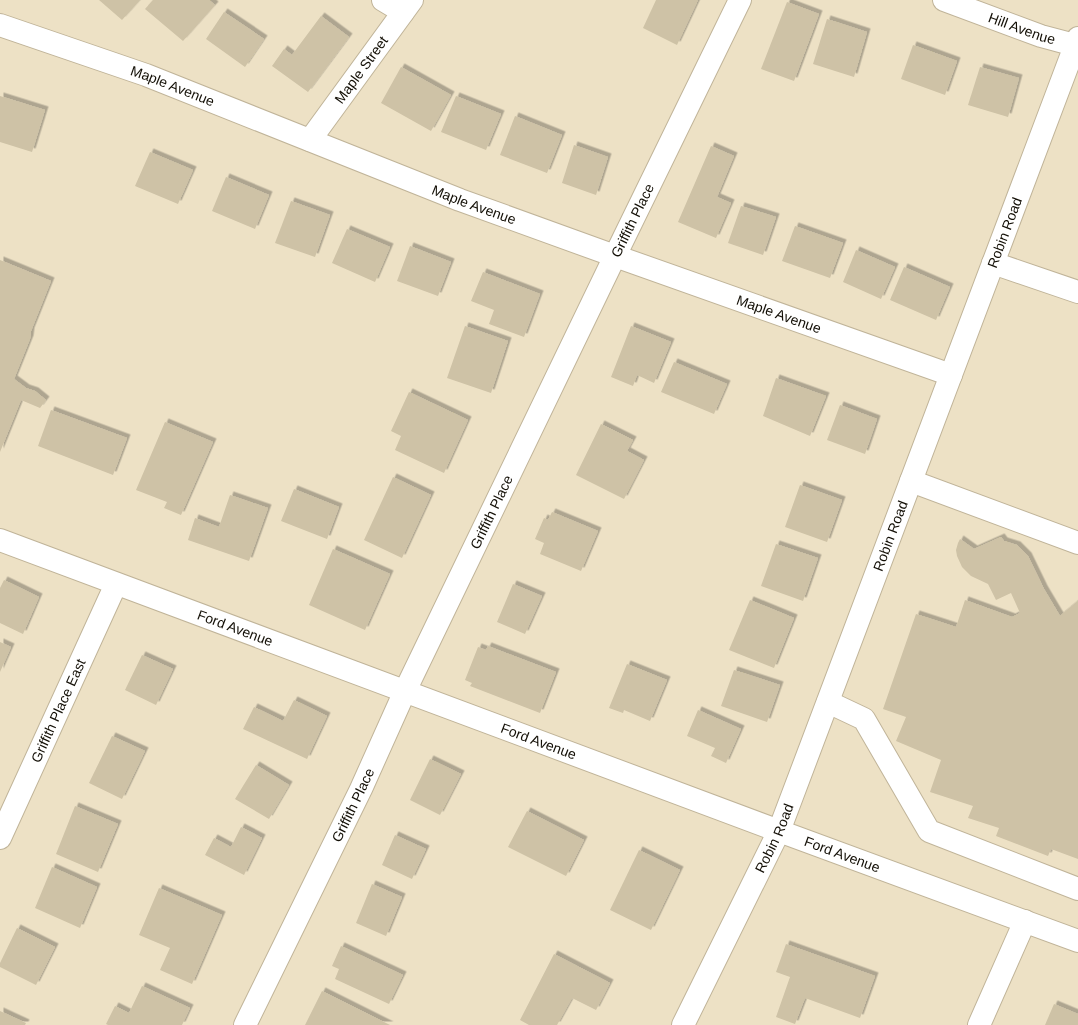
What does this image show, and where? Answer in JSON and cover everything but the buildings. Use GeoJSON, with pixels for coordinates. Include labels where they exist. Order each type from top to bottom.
{"type":"FeatureCollection","features":[{"type":"Feature","properties":{"kind":"street"},"geometry":{"type":"LineString","coordinates":[[383,0],[408,6]]}},
{"type":"Feature","properties":{"kind":"street","name":"Griffith Place"},"geometry":{"type":"LineString","coordinates":[[245,1025],[361,788],[405,691],[740,0]]}},
{"type":"Feature","properties":{"kind":"street","name":"Hill Avenue"},"geometry":{"type":"LineString","coordinates":[[944,0],[1041,36],[1077,43]]}},
{"type":"Feature","properties":{"kind":"street","name":"Maple Street"},"geometry":{"type":"LineString","coordinates":[[310,140],[408,6]]}},
{"type":"Feature","properties":{"kind":"street","name":"Maple Avenue"},"geometry":{"type":"LineString","coordinates":[[0,25],[146,75],[460,200],[951,375]]}},
{"type":"Feature","properties":{"kind":"street","name":"Robin Road"},"geometry":{"type":"LineString","coordinates":[[683,1025],[779,831],[1077,43]]}},
{"type":"Feature","properties":{"kind":"street"},"geometry":{"type":"LineString","coordinates":[[993,262],[1078,292]]}},
{"type":"Feature","properties":{"kind":"street"},"geometry":{"type":"LineString","coordinates":[[911,481],[1078,543]]}},
{"type":"Feature","properties":{"kind":"street","name":"Ford Avenue"},"geometry":{"type":"LineString","coordinates":[[0,540],[1078,941]]}},
{"type":"Feature","properties":{"kind":"street","name":"Griffith Place East"},"geometry":{"type":"LineString","coordinates":[[0,838],[116,584]]}},
{"type":"Feature","properties":{"kind":"street"},"geometry":{"type":"LineString","coordinates":[[828,702],[864,719],[929,831],[1078,889]]}},
{"type":"Feature","properties":{"kind":"street"},"geometry":{"type":"LineString","coordinates":[[979,1025],[1025,921]]}}]}
